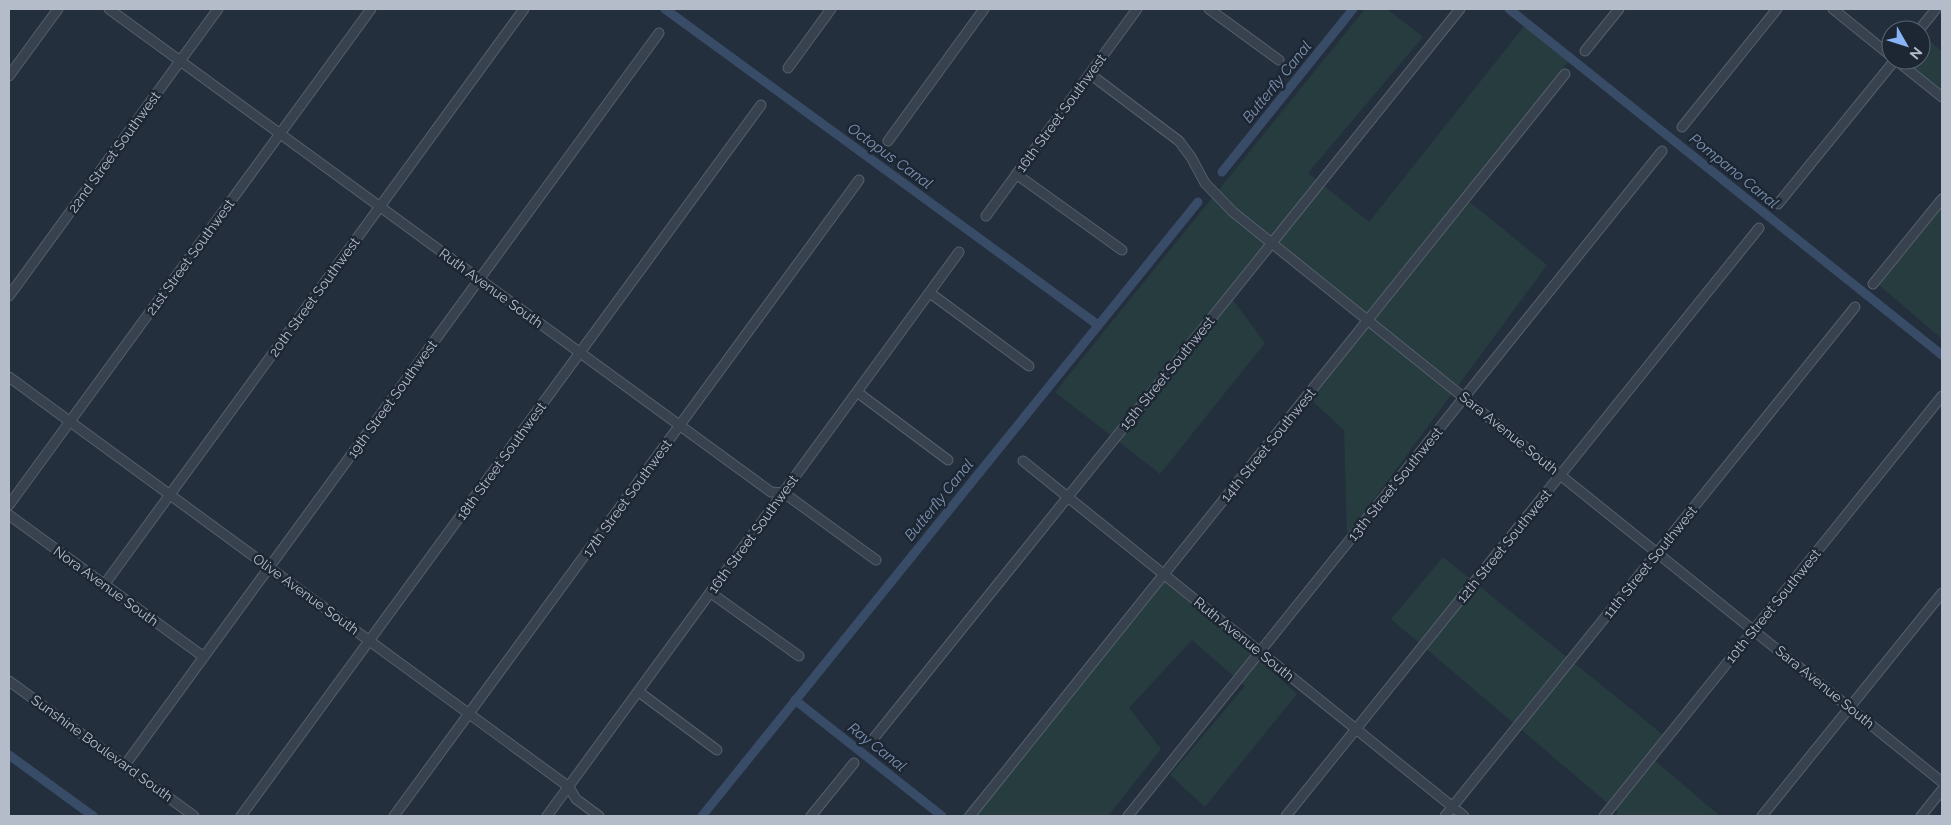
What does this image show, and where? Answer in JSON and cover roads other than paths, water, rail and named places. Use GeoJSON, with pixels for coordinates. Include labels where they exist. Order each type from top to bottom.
{"type":"FeatureCollection","features":[{"type":"Feature","properties":{"kind":"street"},"geometry":{"type":"LineString","coordinates":[[9,76],[58,9]]}},
{"type":"Feature","properties":{"kind":"street","name":"Ruth Avenue South"},"geometry":{"type":"LineString","coordinates":[[109,9],[771,492],[784,493],[876,560]]}},
{"type":"Feature","properties":{"kind":"street","name":"22nd Street Southwest"},"geometry":{"type":"LineString","coordinates":[[9,296],[218,9]]}},
{"type":"Feature","properties":{"kind":"street","name":"21st Street Southwest"},"geometry":{"type":"LineString","coordinates":[[9,505],[371,9]]}},
{"type":"Feature","properties":{"kind":"street","name":"20th Street Southwest"},"geometry":{"type":"LineString","coordinates":[[104,584],[524,9]]}},
{"type":"Feature","properties":{"kind":"street"},"geometry":{"type":"LineString","coordinates":[[788,68],[830,9]]}},
{"type":"Feature","properties":{"kind":"street"},"geometry":{"type":"LineString","coordinates":[[888,141],[984,9]]}},
{"type":"Feature","properties":{"kind":"street","name":"16th Street Southwest"},"geometry":{"type":"LineString","coordinates":[[986,216],[1137,9]]}},
{"type":"Feature","properties":{"kind":"street"},"geometry":{"type":"LineString","coordinates":[[1209,9],[1279,60]]}},
{"type":"Feature","properties":{"kind":"street","name":"15th Street Southwest"},"geometry":{"type":"LineString","coordinates":[[874,738],[1460,9]]}},
{"type":"Feature","properties":{"kind":"street"},"geometry":{"type":"LineString","coordinates":[[1585,51],[1619,9]]}},
{"type":"Feature","properties":{"kind":"street"},"geometry":{"type":"LineString","coordinates":[[1682,127],[1777,9]]}},
{"type":"Feature","properties":{"kind":"street"},"geometry":{"type":"LineString","coordinates":[[1833,9],[1881,48]]}},
{"type":"Feature","properties":{"kind":"street"},"geometry":{"type":"LineString","coordinates":[[1927,20],[1936,9]]}},
{"type":"Feature","properties":{"kind":"street","name":"19th Street Southwest"},"geometry":{"type":"LineString","coordinates":[[125,765],[659,33]]}},
{"type":"Feature","properties":{"kind":"street"},"geometry":{"type":"LineString","coordinates":[[1778,204],[1887,70]]}},
{"type":"Feature","properties":{"kind":"street"},"geometry":{"type":"LineString","coordinates":[[1908,70],[1942,97]]}},
{"type":"Feature","properties":{"kind":"street","name":"Sara Avenue South"},"geometry":{"type":"LineString","coordinates":[[1090,74],[1179,141],[1191,157],[1200,176],[1233,212],[1369,319],[1942,782]]}},
{"type":"Feature","properties":{"kind":"street","name":"14th Street Southwest"},"geometry":{"type":"LineString","coordinates":[[970,816],[1566,74]]}},
{"type":"Feature","properties":{"kind":"street","name":"18th Street Southwest"},"geometry":{"type":"LineString","coordinates":[[241,816],[761,105]]}},
{"type":"Feature","properties":{"kind":"street","name":"13th Street Southwest"},"geometry":{"type":"LineString","coordinates":[[1128,816],[1662,151]]}},
{"type":"Feature","properties":{"kind":"street"},"geometry":{"type":"LineString","coordinates":[[1016,174],[1122,250]]}},
{"type":"Feature","properties":{"kind":"street","name":"17th Street Southwest"},"geometry":{"type":"LineString","coordinates":[[394,816],[859,180]]}},
{"type":"Feature","properties":{"kind":"street"},"geometry":{"type":"LineString","coordinates":[[1874,284],[1942,199]]}},
{"type":"Feature","properties":{"kind":"street","name":"12th Street Southwest"},"geometry":{"type":"LineString","coordinates":[[1286,816],[1759,228]]}},
{"type":"Feature","properties":{"kind":"street","name":"16th Street Southwest"},"geometry":{"type":"LineString","coordinates":[[547,816],[959,252]]}},
{"type":"Feature","properties":{"kind":"street"},"geometry":{"type":"LineString","coordinates":[[930,293],[1029,366]]}},
{"type":"Feature","properties":{"kind":"street","name":"11th Street Southwest"},"geometry":{"type":"LineString","coordinates":[[1446,816],[1855,307]]}},
{"type":"Feature","properties":{"kind":"street","name":"Olive Avenue South"},"geometry":{"type":"LineString","coordinates":[[9,377],[569,787],[576,799],[599,816]]}},
{"type":"Feature","properties":{"kind":"street"},"geometry":{"type":"LineString","coordinates":[[857,392],[948,460]]}},
{"type":"Feature","properties":{"kind":"street","name":"10th Street Southwest"},"geometry":{"type":"LineString","coordinates":[[1604,816],[1942,396]]}},
{"type":"Feature","properties":{"kind":"street","name":"Ruth Avenue South"},"geometry":{"type":"LineString","coordinates":[[1023,461],[1464,816]]}},
{"type":"Feature","properties":{"kind":"street","name":"Nora Avenue South"},"geometry":{"type":"LineString","coordinates":[[9,515],[204,657]]}},
{"type":"Feature","properties":{"kind":"street"},"geometry":{"type":"LineString","coordinates":[[711,592],[799,656]]}},
{"type":"Feature","properties":{"kind":"street"},"geometry":{"type":"LineString","coordinates":[[1762,816],[1942,593]]}},
{"type":"Feature","properties":{"kind":"street","name":"Sunshine Boulevard South"},"geometry":{"type":"LineString","coordinates":[[9,681],[194,816]]}},
{"type":"Feature","properties":{"kind":"street"},"geometry":{"type":"LineString","coordinates":[[639,692],[717,750]]}},
{"type":"Feature","properties":{"kind":"street"},"geometry":{"type":"LineString","coordinates":[[810,816],[854,763]]}},
{"type":"Feature","properties":{"kind":"street"},"geometry":{"type":"LineString","coordinates":[[1921,816],[1942,790]]}},
{"type":"Feature","properties":{"kind":"waterway","name":"Octopus Canal"},"geometry":{"type":"LineString","coordinates":[[665,9],[1098,325]]}},
{"type":"Feature","properties":{"kind":"waterway","name":"Butterfly Canal"},"geometry":{"type":"LineString","coordinates":[[1222,172],[1353,9]]}},
{"type":"Feature","properties":{"kind":"waterway","name":"Pompano Canal"},"geometry":{"type":"LineString","coordinates":[[1509,9],[1942,355]]}},
{"type":"Feature","properties":{"kind":"waterway","name":"Butterfly Canal"},"geometry":{"type":"LineString","coordinates":[[702,816],[1198,202]]}},
{"type":"Feature","properties":{"kind":"waterway","name":"Ray Canal"},"geometry":{"type":"LineString","coordinates":[[795,700],[942,816]]}},
{"type":"Feature","properties":{"kind":"waterway"},"geometry":{"type":"LineString","coordinates":[[9,755],[93,816]]}}]}
